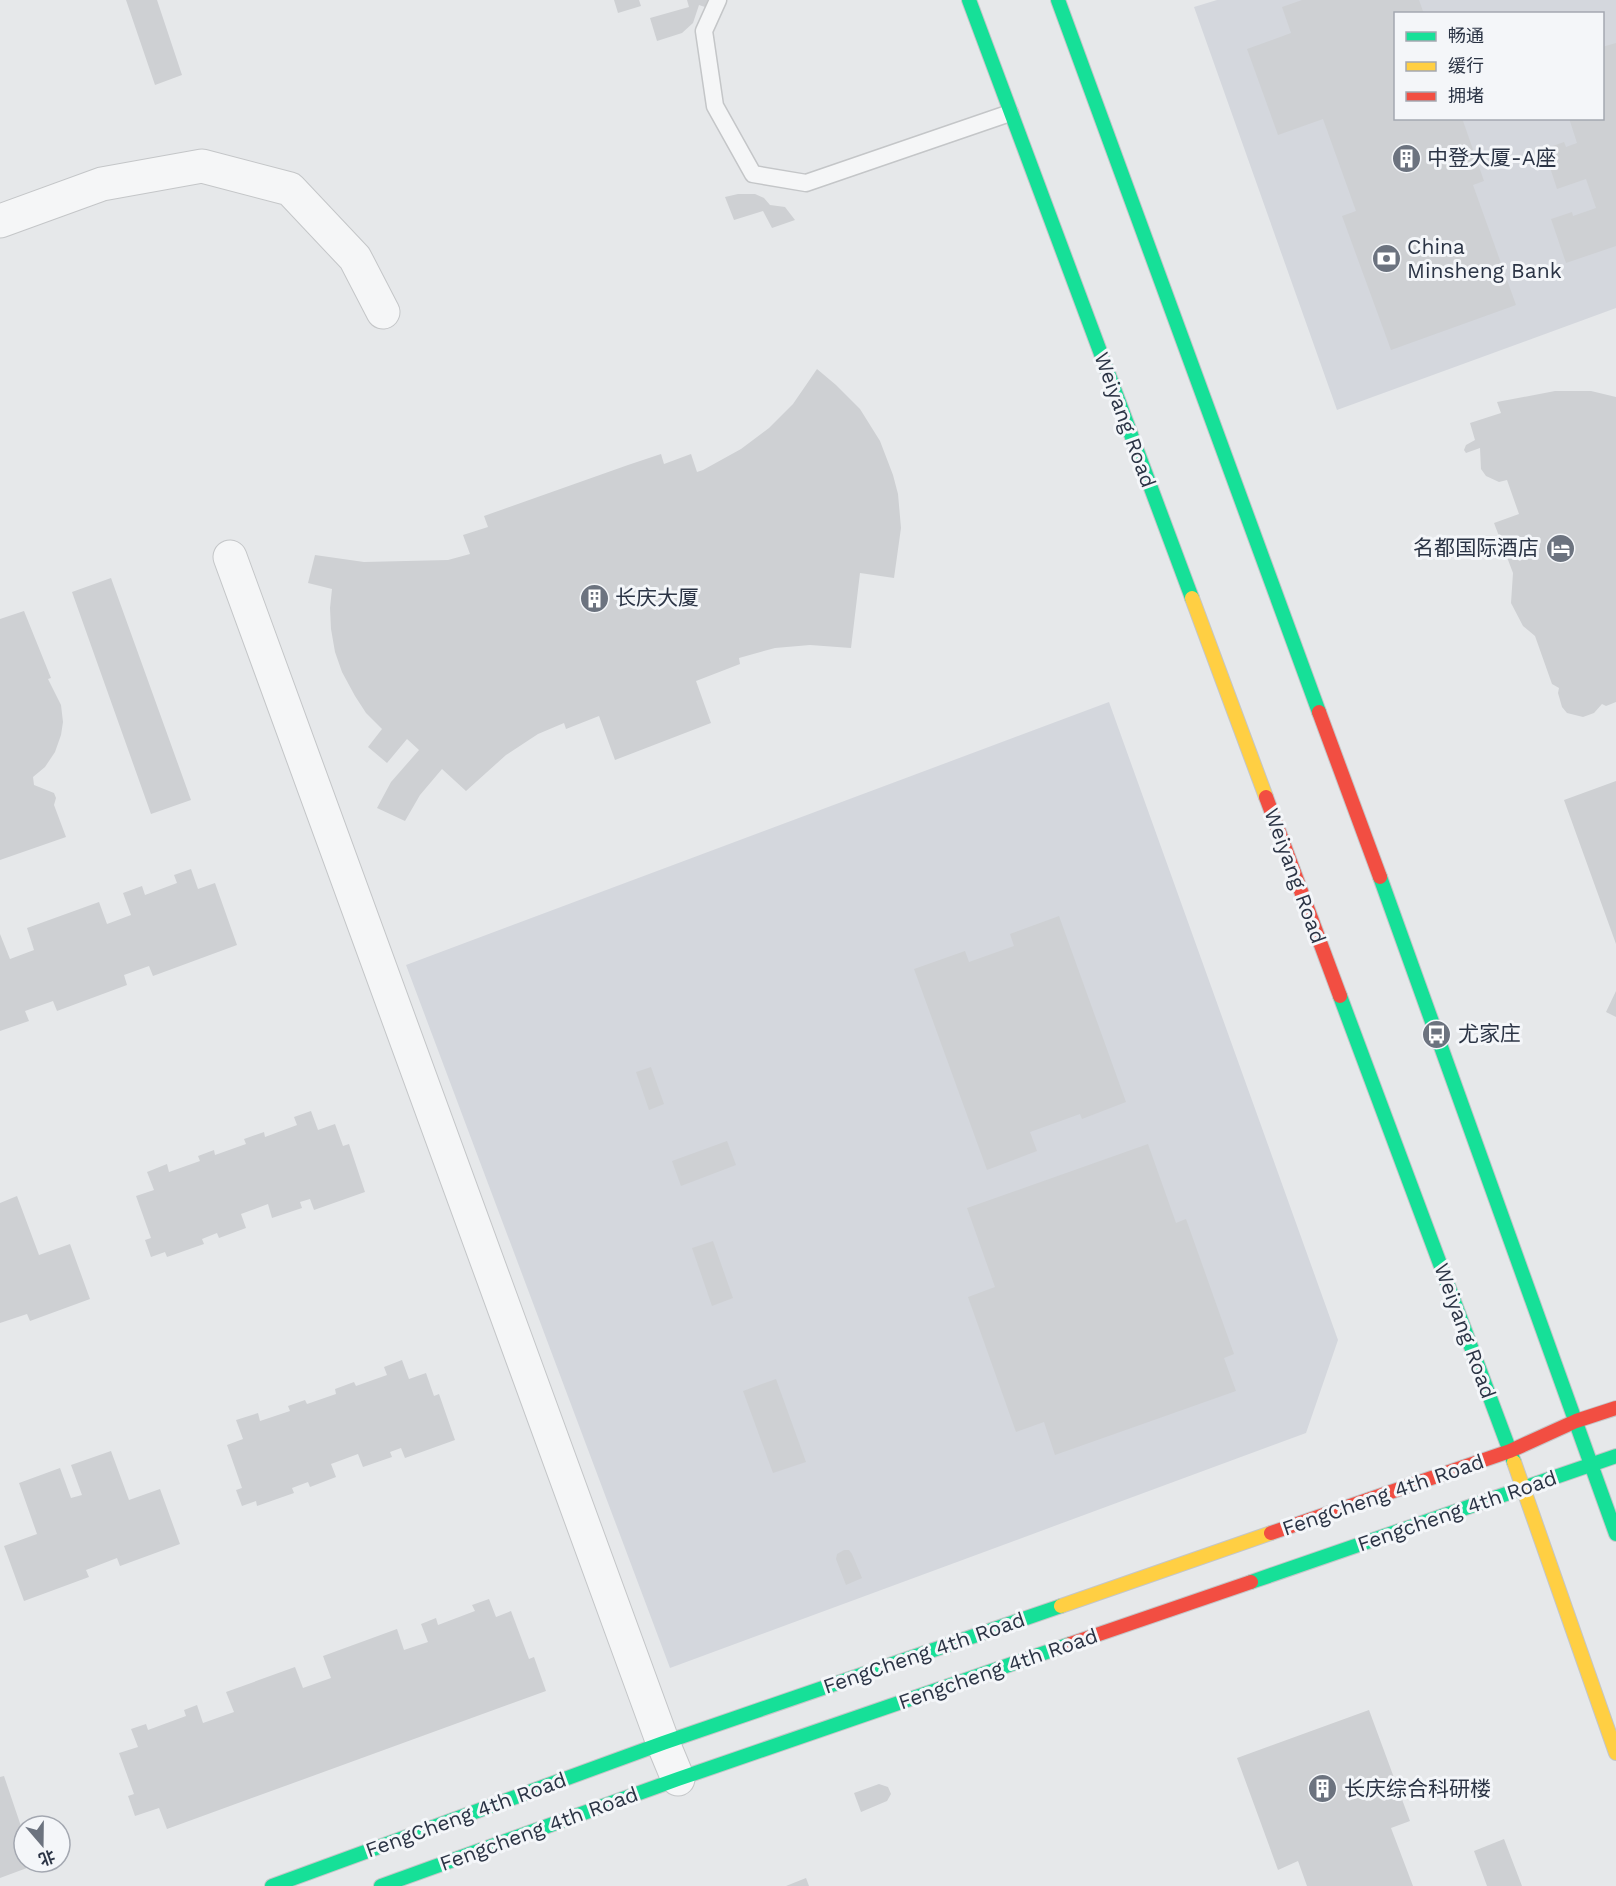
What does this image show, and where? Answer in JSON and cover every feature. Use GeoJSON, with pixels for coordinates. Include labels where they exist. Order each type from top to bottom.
{"type":"FeatureCollection","features":[{"type":"Feature","properties":{"kind":"main road","name":"Weiyang Road"},"geometry":{"type":"LineString","coordinates":[[969,0],[1510,1451],[1616,1753]]}},
{"type":"Feature","properties":{"kind":"main road"},"geometry":{"type":"LineString","coordinates":[[1058,0],[1433,1022],[1616,1534]]}},
{"type":"Feature","properties":{"kind":"main road"},"geometry":{"type":"LineString","coordinates":[[1576,1421],[1616,1408]]}},
{"type":"Feature","properties":{"kind":"main road","name":"FengCheng 4th Road"},"geometry":{"type":"LineString","coordinates":[[272,1886],[663,1743],[1510,1451],[1576,1421]]}},
{"type":"Feature","properties":{"kind":"main road","name":"Fengcheng 4th Road"},"geometry":{"type":"LineString","coordinates":[[381,1886],[678,1779],[1616,1456]]}},
{"type":"Feature","properties":{"kind":"street"},"geometry":{"type":"LineString","coordinates":[[0,221],[102,184],[202,166],[290,189],[355,258],[383,312]]}},
{"type":"Feature","properties":{"kind":"street"},"geometry":{"type":"LineString","coordinates":[[230,557],[678,1779]]}},
{"type":"Feature","properties":{"kind":"lane"},"geometry":{"type":"LineString","coordinates":[[718,0],[704,31],[715,106],[753,174],[806,183],[1010,113]]}},
{"type":"Feature","properties":{"kind":"shaded area"},"geometry":{"type":"Polygon","coordinates":[[[1217,0],[1616,0],[1616,308],[1337,410],[1194,7],[1217,0]]]}},
{"type":"Feature","properties":{"kind":"shaded area"},"geometry":{"type":"Polygon","coordinates":[[[1109,702],[1338,1340],[1306,1433],[670,1668],[406,965],[1109,702]]]}},
{"type":"Feature","properties":{"kind":"building"},"geometry":{"type":"Polygon","coordinates":[[[126,0],[157,0],[182,75],[155,85],[126,0]]]}},
{"type":"Feature","properties":{"kind":"building"},"geometry":{"type":"Polygon","coordinates":[[[614,0],[639,0],[641,6],[618,13],[614,0]]]}},
{"type":"Feature","properties":{"kind":"building"},"geometry":{"type":"Polygon","coordinates":[[[687,0],[708,0],[705,7],[699,5],[693,23],[682,33],[657,41],[650,18],[689,7],[687,0]]]}},
{"type":"Feature","properties":{"kind":"building","name":"中登大厦-A座"},"geometry":{"type":"Polygon","coordinates":[[[1302,0],[1419,0],[1423,12],[1394,12],[1394,120],[1463,120],[1484,181],[1473,185],[1516,305],[1391,350],[1342,216],[1356,211],[1323,119],[1278,135],[1247,49],[1291,33],[1282,7],[1302,0]]]}},
{"type":"Feature","properties":{"kind":"building"},"geometry":{"type":"Polygon","coordinates":[[[1616,43],[1616,246],[1566,263],[1551,219],[1572,212],[1573,216],[1596,208],[1586,179],[1557,189],[1544,149],[1564,142],[1566,147],[1577,143],[1570,120],[1604,120],[1604,46],[1616,43]]]}},
{"type":"Feature","properties":{"kind":"building"},"geometry":{"type":"Polygon","coordinates":[[[755,194],[764,198],[770,205],[785,207],[795,220],[772,228],[763,211],[734,220],[725,197],[755,194]]]}},
{"type":"Feature","properties":{"kind":"building","name":"长庆大厦"},"geometry":{"type":"Polygon","coordinates":[[[817,369],[860,409],[880,441],[898,494],[901,528],[894,578],[860,573],[851,648],[810,645],[775,648],[739,658],[740,664],[696,681],[711,723],[615,760],[599,716],[566,729],[564,723],[538,734],[506,755],[466,791],[442,769],[420,795],[405,821],[377,808],[391,782],[419,750],[407,739],[387,763],[368,747],[382,729],[366,713],[342,672],[335,652],[331,629],[332,589],[308,583],[315,555],[364,562],[448,560],[470,554],[463,535],[488,527],[484,516],[628,465],[661,454],[664,464],[691,454],[697,472],[703,470],[741,449],[769,428],[793,404],[817,369]]]}},
{"type":"Feature","properties":{"kind":"building","name":"名都国际酒店"},"geometry":{"type":"Polygon","coordinates":[[[1555,391],[1591,391],[1616,397],[1616,702],[1606,706],[1602,704],[1594,713],[1583,717],[1567,713],[1562,707],[1559,688],[1552,684],[1535,636],[1523,626],[1511,603],[1513,573],[1494,523],[1519,514],[1507,480],[1499,482],[1486,476],[1481,469],[1480,448],[1466,453],[1464,450],[1466,445],[1475,440],[1470,423],[1501,413],[1497,402],[1555,391]]]}},
{"type":"Feature","properties":{"kind":"building"},"geometry":{"type":"Polygon","coordinates":[[[111,578],[191,800],[151,814],[72,592],[111,578]]]}},
{"type":"Feature","properties":{"kind":"building"},"geometry":{"type":"Polygon","coordinates":[[[24,611],[51,678],[48,679],[61,705],[63,722],[55,752],[45,767],[33,777],[34,785],[54,793],[56,798],[54,805],[66,837],[0,860],[0,619],[24,611]]]}},
{"type":"Feature","properties":{"kind":"building"},"geometry":{"type":"Polygon","coordinates":[[[1616,781],[1616,944],[1564,800],[1616,781]]]}},
{"type":"Feature","properties":{"kind":"building"},"geometry":{"type":"Polygon","coordinates":[[[191,869],[198,889],[215,883],[237,945],[153,976],[149,966],[124,975],[127,985],[57,1011],[53,1001],[25,1011],[29,1021],[0,1031],[0,934],[10,959],[34,950],[27,928],[99,902],[107,924],[131,915],[123,893],[142,886],[145,895],[177,883],[174,875],[191,869]]]}},
{"type":"Feature","properties":{"kind":"building"},"geometry":{"type":"Polygon","coordinates":[[[1059,916],[1126,1102],[1082,1119],[1080,1114],[1030,1132],[1037,1151],[987,1170],[914,969],[965,951],[969,962],[1014,946],[1010,934],[1059,916]]]}},
{"type":"Feature","properties":{"kind":"building"},"geometry":{"type":"Polygon","coordinates":[[[1616,991],[1616,1017],[1606,1012],[1616,991]]]}},
{"type":"Feature","properties":{"kind":"building"},"geometry":{"type":"Polygon","coordinates":[[[651,1067],[664,1104],[649,1110],[636,1072],[651,1067]]]}},
{"type":"Feature","properties":{"kind":"building"},"geometry":{"type":"Polygon","coordinates":[[[311,1111],[318,1130],[335,1124],[343,1146],[349,1144],[365,1192],[314,1210],[310,1199],[300,1202],[302,1208],[272,1218],[268,1204],[241,1214],[246,1228],[219,1238],[217,1233],[202,1239],[204,1244],[167,1257],[165,1252],[151,1257],[145,1240],[151,1238],[136,1196],[154,1190],[147,1172],[167,1164],[169,1172],[200,1161],[198,1156],[214,1150],[215,1155],[246,1144],[244,1139],[264,1132],[265,1137],[297,1125],[294,1117],[311,1111]]]}},
{"type":"Feature","properties":{"kind":"building"},"geometry":{"type":"Polygon","coordinates":[[[727,1141],[736,1165],[681,1186],[672,1161],[727,1141]]]}},
{"type":"Feature","properties":{"kind":"building"},"geometry":{"type":"Polygon","coordinates":[[[1148,1144],[1176,1223],[1186,1219],[1234,1354],[1224,1358],[1236,1391],[1055,1455],[1044,1422],[1016,1432],[968,1297],[995,1287],[967,1208],[1148,1144]]]}},
{"type":"Feature","properties":{"kind":"building"},"geometry":{"type":"Polygon","coordinates":[[[17,1196],[39,1255],[70,1244],[90,1299],[30,1321],[27,1314],[0,1323],[0,1203],[17,1196]]]}},
{"type":"Feature","properties":{"kind":"building"},"geometry":{"type":"Polygon","coordinates":[[[713,1241],[733,1298],[712,1306],[692,1248],[713,1241]]]}},
{"type":"Feature","properties":{"kind":"building"},"geometry":{"type":"Polygon","coordinates":[[[402,1360],[409,1379],[426,1373],[434,1396],[439,1394],[455,1440],[405,1458],[401,1448],[390,1452],[392,1457],[363,1467],[358,1454],[331,1464],[336,1477],[310,1487],[308,1482],[292,1488],[294,1493],[257,1506],[256,1501],[242,1506],[236,1490],[242,1488],[227,1445],[243,1439],[236,1420],[258,1413],[260,1421],[290,1411],[288,1406],[305,1400],[307,1404],[336,1394],[335,1389],[354,1382],[356,1386],[387,1375],[384,1367],[402,1360]]]}},
{"type":"Feature","properties":{"kind":"building"},"geometry":{"type":"Polygon","coordinates":[[[776,1379],[806,1462],[773,1473],[743,1391],[776,1379]]]}},
{"type":"Feature","properties":{"kind":"building"},"geometry":{"type":"Polygon","coordinates":[[[111,1451],[129,1500],[160,1489],[180,1544],[120,1566],[117,1558],[86,1570],[89,1577],[24,1601],[4,1546],[37,1534],[19,1483],[60,1468],[71,1498],[82,1495],[71,1465],[111,1451]]]}},
{"type":"Feature","properties":{"kind":"building"},"geometry":{"type":"Polygon","coordinates":[[[849,1550],[852,1554],[862,1578],[846,1585],[836,1559],[837,1554],[849,1550]]]}},
{"type":"Feature","properties":{"kind":"building"},"geometry":{"type":"Polygon","coordinates":[[[489,1599],[496,1617],[511,1611],[529,1659],[534,1657],[546,1691],[167,1829],[159,1808],[135,1816],[128,1796],[134,1794],[119,1753],[138,1747],[131,1729],[146,1724],[148,1730],[186,1716],[184,1710],[197,1705],[203,1723],[234,1712],[226,1692],[295,1667],[303,1688],[331,1678],[323,1656],[397,1629],[404,1650],[428,1642],[421,1624],[436,1618],[438,1625],[475,1611],[472,1605],[489,1599]]]}},
{"type":"Feature","properties":{"kind":"building","name":"长庆综合科研楼"},"geometry":{"type":"Polygon","coordinates":[[[1369,1710],[1410,1821],[1391,1828],[1413,1886],[1307,1886],[1298,1861],[1278,1870],[1237,1758],[1369,1710]]]}},
{"type":"Feature","properties":{"kind":"building"},"geometry":{"type":"Polygon","coordinates":[[[4,1776],[17,1814],[12,1814],[12,1874],[0,1878],[0,1777],[4,1776]]]}},
{"type":"Feature","properties":{"kind":"building"},"geometry":{"type":"Polygon","coordinates":[[[879,1784],[888,1787],[891,1794],[887,1801],[861,1812],[854,1793],[879,1784]]]}},
{"type":"Feature","properties":{"kind":"building"},"geometry":{"type":"Polygon","coordinates":[[[1504,1839],[1522,1886],[1487,1886],[1474,1851],[1504,1839]]]}},
{"type":"Feature","properties":{"kind":"building"},"geometry":{"type":"Polygon","coordinates":[[[806,1878],[809,1886],[786,1886],[806,1878]]]}},
{"type":"Feature","properties":{"kind":"traffic: fast"},"geometry":{"type":"LineString","coordinates":[[969,0],[1192,598]]}},
{"type":"Feature","properties":{"kind":"traffic: fast"},"geometry":{"type":"LineString","coordinates":[[1058,0],[1319,712]]}},
{"type":"Feature","properties":{"kind":"traffic: fast"},"geometry":{"type":"LineString","coordinates":[[1380,877],[1616,1534]]}},
{"type":"Feature","properties":{"kind":"traffic: fast"},"geometry":{"type":"LineString","coordinates":[[1340,996],[1514,1462]]}},
{"type":"Feature","properties":{"kind":"traffic: fast"},"geometry":{"type":"LineString","coordinates":[[1251,1582],[1616,1456]]}},
{"type":"Feature","properties":{"kind":"traffic: fast"},"geometry":{"type":"LineString","coordinates":[[272,1886],[663,1743],[1061,1606]]}},
{"type":"Feature","properties":{"kind":"traffic: fast"},"geometry":{"type":"LineString","coordinates":[[381,1886],[678,1779],[1070,1644]]}},
{"type":"Feature","properties":{"kind":"traffic: slow"},"geometry":{"type":"LineString","coordinates":[[1192,598],[1266,797]]}},
{"type":"Feature","properties":{"kind":"traffic: slow"},"geometry":{"type":"LineString","coordinates":[[1514,1462],[1616,1753]]}},
{"type":"Feature","properties":{"kind":"traffic: slow"},"geometry":{"type":"LineString","coordinates":[[1061,1606],[1271,1533]]}},
{"type":"Feature","properties":{"kind":"traffic: jam"},"geometry":{"type":"LineString","coordinates":[[1319,712],[1380,877]]}},
{"type":"Feature","properties":{"kind":"traffic: jam"},"geometry":{"type":"LineString","coordinates":[[1266,797],[1340,996]]}},
{"type":"Feature","properties":{"kind":"traffic: jam"},"geometry":{"type":"LineString","coordinates":[[1271,1533],[1510,1451],[1576,1421],[1616,1408]]}},
{"type":"Feature","properties":{"kind":"traffic: jam"},"geometry":{"type":"LineString","coordinates":[[1070,1644],[1251,1582]]}},
{"type":"Feature","properties":{"kind":"place","name":"中登大厦-A座"},"geometry":{"type":"Point","coordinates":[1406,158]}},
{"type":"Feature","properties":{"kind":"place","name":"China Minsheng Bank"},"geometry":{"type":"Point","coordinates":[1386,259]}},
{"type":"Feature","properties":{"kind":"place","name":"名都国际酒店"},"geometry":{"type":"Point","coordinates":[1560,548]}},
{"type":"Feature","properties":{"kind":"place","name":"长庆大厦"},"geometry":{"type":"Point","coordinates":[594,598]}},
{"type":"Feature","properties":{"kind":"place","name":"尤家庄"},"geometry":{"type":"Point","coordinates":[1437,1034]}},
{"type":"Feature","properties":{"kind":"place","name":"长庆综合科研楼"},"geometry":{"type":"Point","coordinates":[1323,1789]}}]}
